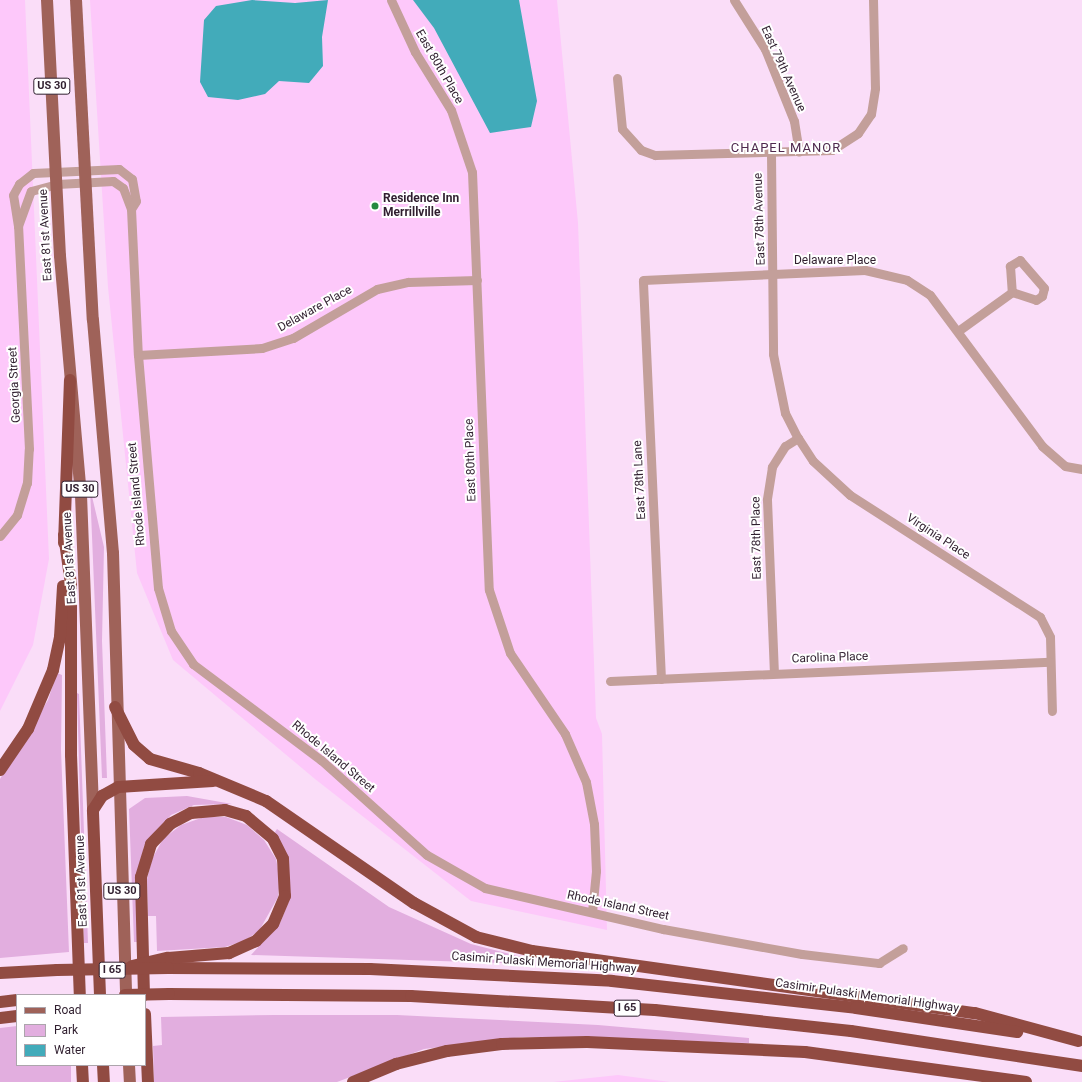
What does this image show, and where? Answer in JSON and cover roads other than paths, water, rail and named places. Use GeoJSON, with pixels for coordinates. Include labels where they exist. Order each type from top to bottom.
{"type":"FeatureCollection","features":[{"type":"Feature","properties":{"kind":"highway"},"geometry":{"type":"LineString","coordinates":[[0,770],[28,729],[53,670],[62,618],[70,380]]}},
{"type":"Feature","properties":{"kind":"highway"},"geometry":{"type":"LineString","coordinates":[[64,535],[71,584],[71,755],[80,994]]}},
{"type":"Feature","properties":{"kind":"highway"},"geometry":{"type":"LineString","coordinates":[[115,707],[130,739],[144,756],[199,773],[213,781],[266,801],[414,903],[483,939],[532,951],[975,1013],[1080,1041]]}},
{"type":"Feature","properties":{"kind":"highway"},"geometry":{"type":"LineString","coordinates":[[93,810],[102,796],[118,787],[213,781]]}},
{"type":"Feature","properties":{"kind":"highway","name":"East 81st Avenue"},"geometry":{"type":"LineString","coordinates":[[93,810],[100,994]]}},
{"type":"Feature","properties":{"kind":"highway"},"geometry":{"type":"LineString","coordinates":[[144,994],[141,877],[151,844],[170,824],[191,813],[225,810],[246,816],[273,838],[286,871],[285,896],[273,924],[256,941],[228,953],[168,963]]}},
{"type":"Feature","properties":{"kind":"highway","name":"Casimir Pulaski Memorial Highway"},"geometry":{"type":"LineString","coordinates":[[0,973],[57,970],[123,970],[168,963],[385,969],[612,981],[856,1008],[1080,1041]]}},
{"type":"Feature","properties":{"kind":"highway","name":"I 65"},"geometry":{"type":"LineString","coordinates":[[146,995],[411,996],[654,1010],[852,1031],[1082,1066]]}},
{"type":"Feature","properties":{"kind":"highway"},"geometry":{"type":"LineString","coordinates":[[0,1002],[16,1000]]}},
{"type":"Feature","properties":{"kind":"highway"},"geometry":{"type":"LineString","coordinates":[[0,1018],[16,1016]]}},
{"type":"Feature","properties":{"kind":"highway"},"geometry":{"type":"LineString","coordinates":[[146,1037],[148,1082]]}},
{"type":"Feature","properties":{"kind":"highway"},"geometry":{"type":"LineString","coordinates":[[353,1082],[396,1064],[447,1051],[502,1044],[587,1042],[805,1052],[1026,1082]]}},
{"type":"Feature","properties":{"kind":"highway"},"geometry":{"type":"LineString","coordinates":[[82,1066],[83,1082]]}},
{"type":"Feature","properties":{"kind":"highway"},"geometry":{"type":"LineString","coordinates":[[103,1066],[104,1082]]}},
{"type":"Feature","properties":{"kind":"main road","name":"East 81st Avenue"},"geometry":{"type":"LineString","coordinates":[[47,0],[56,171],[70,380],[82,527],[93,810]]}},
{"type":"Feature","properties":{"kind":"main road","name":"US 30"},"geometry":{"type":"LineString","coordinates":[[76,0],[84,170],[113,553],[115,707],[125,994]]}},
{"type":"Feature","properties":{"kind":"main road"},"geometry":{"type":"LineString","coordinates":[[129,1066],[130,1082]]}},
{"type":"Feature","properties":{"kind":"street","name":"East 80th Place"},"geometry":{"type":"LineString","coordinates":[[391,0],[415,52],[440,88],[466,148],[473,181],[489,590],[510,653],[565,734],[586,782],[595,830],[592,912]]}},
{"type":"Feature","properties":{"kind":"street","name":"East 79th Avenue"},"geometry":{"type":"LineString","coordinates":[[734,0],[765,49],[794,121],[799,152]]}},
{"type":"Feature","properties":{"kind":"street"},"geometry":{"type":"LineString","coordinates":[[617,78],[622,129],[641,150],[672,157],[771,154],[832,150],[858,133],[871,114],[875,88],[873,0]]}},
{"type":"Feature","properties":{"kind":"street","name":"East 78th Avenue"},"geometry":{"type":"LineString","coordinates":[[771,154],[774,274]]}},
{"type":"Feature","properties":{"kind":"street","name":"Rhode Island Street"},"geometry":{"type":"LineString","coordinates":[[56,171],[113,169],[126,173],[133,182],[135,195],[131,209],[138,356],[158,588],[167,622],[186,656],[209,677],[321,760],[427,854],[451,871],[499,893],[802,954],[879,963],[903,948]]}},
{"type":"Feature","properties":{"kind":"street","name":"Georgia Street"},"geometry":{"type":"LineString","coordinates":[[0,536],[17,515],[27,483],[30,449],[18,226],[12,201],[19,184],[33,173],[56,171]]}},
{"type":"Feature","properties":{"kind":"street","name":"Rhode Island Street"},"geometry":{"type":"LineString","coordinates":[[57,184],[117,182],[131,209]]}},
{"type":"Feature","properties":{"kind":"street","name":"Georgia Street"},"geometry":{"type":"LineString","coordinates":[[18,226],[31,191],[57,184]]}},
{"type":"Feature","properties":{"kind":"street"},"geometry":{"type":"LineString","coordinates":[[1020,260],[1044,288],[1036,300],[1012,292],[1010,266],[1020,260]]}},
{"type":"Feature","properties":{"kind":"street","name":"Delaware Place"},"geometry":{"type":"LineString","coordinates":[[643,280],[865,270],[891,274],[930,295],[1042,446],[1065,466],[1082,469]]}},
{"type":"Feature","properties":{"kind":"street"},"geometry":{"type":"LineString","coordinates":[[774,274],[774,354],[777,386],[785,413],[798,438]]}},
{"type":"Feature","properties":{"kind":"street","name":"Delaware Place"},"geometry":{"type":"LineString","coordinates":[[138,356],[262,348],[293,338],[381,288],[408,282],[477,280]]}},
{"type":"Feature","properties":{"kind":"street","name":"East 78th Lane"},"geometry":{"type":"LineString","coordinates":[[643,280],[661,679]]}},
{"type":"Feature","properties":{"kind":"street"},"geometry":{"type":"LineString","coordinates":[[958,331],[1012,292]]}},
{"type":"Feature","properties":{"kind":"street","name":"Virginia Place"},"geometry":{"type":"LineString","coordinates":[[798,438],[813,462],[850,494],[1040,617],[1050,637],[1052,711]]}},
{"type":"Feature","properties":{"kind":"street","name":"East 78th Place"},"geometry":{"type":"LineString","coordinates":[[774,672],[767,500],[772,467],[785,446],[798,438]]}},
{"type":"Feature","properties":{"kind":"street","name":"Carolina Place"},"geometry":{"type":"LineString","coordinates":[[610,681],[774,672],[1050,662]]}},
{"type":"Feature","properties":{"kind":"water"},"geometry":{"type":"Polygon","coordinates":[[[252,0],[295,3],[328,0],[322,37],[323,66],[309,83],[279,81],[265,94],[238,100],[208,97],[200,82],[204,20],[216,6],[252,0]]]}},
{"type":"Feature","properties":{"kind":"water"},"geometry":{"type":"Polygon","coordinates":[[[413,0],[519,0],[537,101],[531,127],[490,133],[434,28],[413,0]]]}},
{"type":"Feature","properties":{"kind":"place","name":"Residence Inn Merrillville"},"geometry":{"type":"Point","coordinates":[375,206]}},
{"type":"Feature","properties":{"kind":"district","name":"CHAPEL MANOR"},"geometry":{"type":"Point","coordinates":[786,148]}}]}
